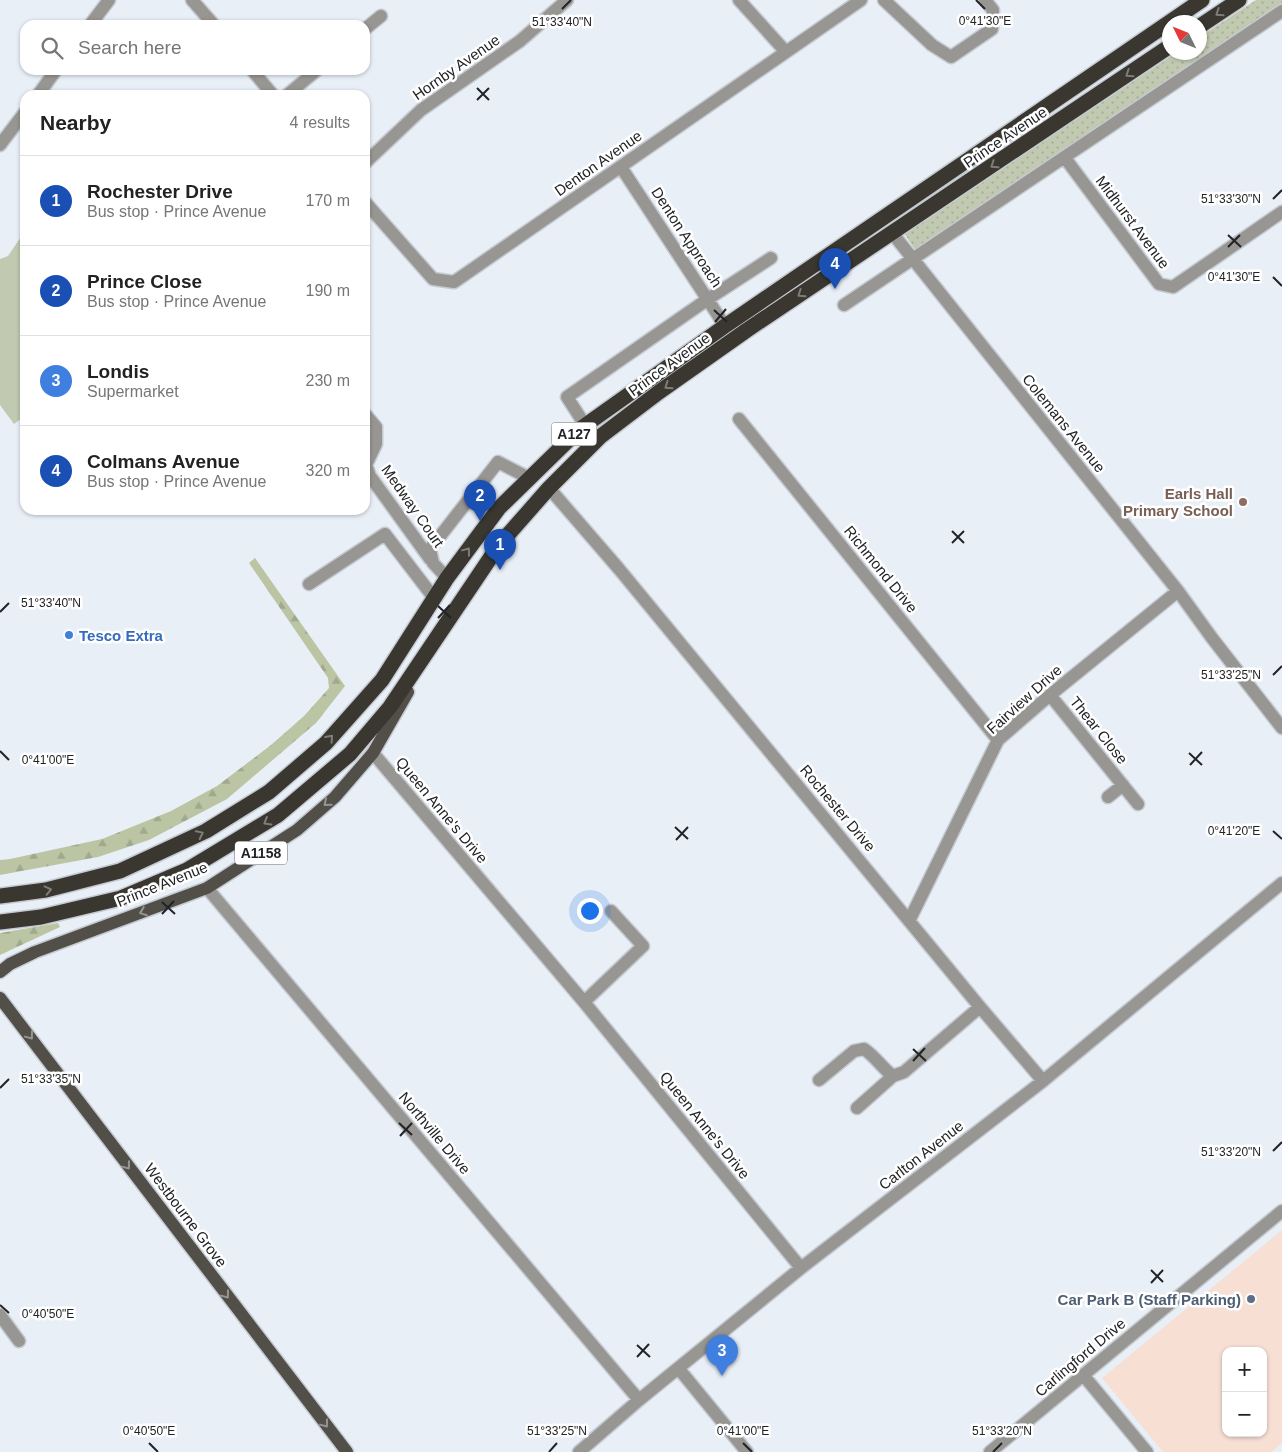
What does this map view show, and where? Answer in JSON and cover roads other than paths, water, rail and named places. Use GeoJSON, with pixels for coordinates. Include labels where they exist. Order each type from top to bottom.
{"type":"FeatureCollection","features":[{"type":"Feature","properties":{"kind":"highway","name":"Prince Avenue"},"geometry":{"type":"LineString","coordinates":[[0,896],[46,890],[120,871],[206,831],[269,792],[326,743],[382,680],[447,578],[499,508],[585,425],[725,326],[1202,0]]}},
{"type":"Feature","properties":{"kind":"highway"},"geometry":{"type":"LineString","coordinates":[[1207,21],[1239,0]]}},
{"type":"Feature","properties":{"kind":"highway","name":"Prince Avenue"},"geometry":{"type":"LineString","coordinates":[[0,922],[41,917],[121,898],[187,870],[278,815],[350,754],[390,707],[499,545],[549,488],[601,436],[747,330],[893,234],[1162,51]]}},
{"type":"Feature","properties":{"kind":"main road","name":"Prince Avenue"},"geometry":{"type":"LineString","coordinates":[[0,972],[10,964],[36,952],[207,888],[297,830],[335,797],[373,753],[440,633]]}},
{"type":"Feature","properties":{"kind":"main road","name":"Westbourne Grove"},"geometry":{"type":"LineString","coordinates":[[0,998],[347,1452]]}},
{"type":"Feature","properties":{"kind":"street"},"geometry":{"type":"LineString","coordinates":[[94,20],[109,0]]}},
{"type":"Feature","properties":{"kind":"street"},"geometry":{"type":"LineString","coordinates":[[192,0],[210,20]]}},
{"type":"Feature","properties":{"kind":"street","name":"Hornby Avenue"},"geometry":{"type":"LineString","coordinates":[[370,158],[421,110],[520,42],[567,0]]}},
{"type":"Feature","properties":{"kind":"street"},"geometry":{"type":"LineString","coordinates":[[739,0],[786,52]]}},
{"type":"Feature","properties":{"kind":"street","name":"Denton Avenue"},"geometry":{"type":"LineString","coordinates":[[370,208],[433,279],[454,282],[861,0]]}},
{"type":"Feature","properties":{"kind":"street"},"geometry":{"type":"LineString","coordinates":[[884,0],[932,45],[951,57],[992,29],[992,10],[985,0]]}},
{"type":"Feature","properties":{"kind":"street"},"geometry":{"type":"LineString","coordinates":[[844,305],[1282,11]]}},
{"type":"Feature","properties":{"kind":"street"},"geometry":{"type":"LineString","coordinates":[[370,25],[381,16]]}},
{"type":"Feature","properties":{"kind":"street"},"geometry":{"type":"LineString","coordinates":[[42,90],[52,75]]}},
{"type":"Feature","properties":{"kind":"street"},"geometry":{"type":"LineString","coordinates":[[255,75],[265,90]]}},
{"type":"Feature","properties":{"kind":"street"},"geometry":{"type":"LineString","coordinates":[[293,90],[311,75]]}},
{"type":"Feature","properties":{"kind":"street"},"geometry":{"type":"LineString","coordinates":[[0,145],[20,119]]}},
{"type":"Feature","properties":{"kind":"street","name":"Midhurst Avenue"},"geometry":{"type":"LineString","coordinates":[[1065,158],[1159,284],[1173,287],[1282,212]]}},
{"type":"Feature","properties":{"kind":"street","name":"Denton Approach"},"geometry":{"type":"LineString","coordinates":[[621,167],[725,326]]}},
{"type":"Feature","properties":{"kind":"street","name":"Colemans Avenue"},"geometry":{"type":"LineString","coordinates":[[893,234],[1178,591],[1282,728]]}},
{"type":"Feature","properties":{"kind":"street","name":"Prince Avenue"},"geometry":{"type":"LineString","coordinates":[[585,425],[567,397],[708,299],[771,258]]}},
{"type":"Feature","properties":{"kind":"street","name":"Richmond Drive"},"geometry":{"type":"LineString","coordinates":[[739,419],[998,740]]}},
{"type":"Feature","properties":{"kind":"street","name":"Medway Court"},"geometry":{"type":"LineString","coordinates":[[370,420],[376,427],[376,444],[370,457]]}},
{"type":"Feature","properties":{"kind":"street"},"geometry":{"type":"LineString","coordinates":[[447,578],[433,563],[430,549],[498,462],[529,478]]}},
{"type":"Feature","properties":{"kind":"street","name":"Medway Court"},"geometry":{"type":"LineString","coordinates":[[370,476],[433,563]]}},
{"type":"Feature","properties":{"kind":"street","name":"Rochester Drive"},"geometry":{"type":"LineString","coordinates":[[549,488],[631,584],[980,1007],[1043,1080]]}},
{"type":"Feature","properties":{"kind":"street"},"geometry":{"type":"LineString","coordinates":[[309,584],[385,534],[434,598]]}},
{"type":"Feature","properties":{"kind":"street","name":"Fairview Drive"},"geometry":{"type":"LineString","coordinates":[[910,921],[998,740],[1050,695],[1178,591]]}},
{"type":"Feature","properties":{"kind":"street","name":"Thear Close"},"geometry":{"type":"LineString","coordinates":[[1050,695],[1138,804]]}},
{"type":"Feature","properties":{"kind":"street","name":"Queen Anne's Drive"},"geometry":{"type":"LineString","coordinates":[[373,753],[584,1002],[801,1268]]}},
{"type":"Feature","properties":{"kind":"street","name":"Thear Close"},"geometry":{"type":"LineString","coordinates":[[1108,797],[1123,785]]}},
{"type":"Feature","properties":{"kind":"street","name":"Carlton Avenue"},"geometry":{"type":"LineString","coordinates":[[579,1452],[639,1400],[801,1268],[1043,1080],[1282,883]]}},
{"type":"Feature","properties":{"kind":"street","name":"Northville Drive"},"geometry":{"type":"LineString","coordinates":[[207,888],[639,1400]]}},
{"type":"Feature","properties":{"kind":"street"},"geometry":{"type":"LineString","coordinates":[[584,1002],[643,946],[610,911]]}},
{"type":"Feature","properties":{"kind":"street"},"geometry":{"type":"LineString","coordinates":[[857,1108],[893,1076],[904,1072],[980,1007]]}},
{"type":"Feature","properties":{"kind":"street"},"geometry":{"type":"LineString","coordinates":[[819,1080],[854,1051],[864,1050],[872,1055],[893,1076]]}},
{"type":"Feature","properties":{"kind":"street","name":"Carlingford Drive"},"geometry":{"type":"LineString","coordinates":[[990,1452],[1282,1211]]}},
{"type":"Feature","properties":{"kind":"street"},"geometry":{"type":"LineString","coordinates":[[0,1315],[19,1341]]}},
{"type":"Feature","properties":{"kind":"street"},"geometry":{"type":"LineString","coordinates":[[679,1368],[747,1452]]}},
{"type":"Feature","properties":{"kind":"street"},"geometry":{"type":"LineString","coordinates":[[1084,1376],[1147,1452]]}},
{"type":"Feature","properties":{"kind":"place","name":"Colmans Avenue"},"geometry":{"type":"Point","coordinates":[835,289]}},
{"type":"Feature","properties":{"kind":"place","name":"Earls Hall Primary School"},"geometry":{"type":"Point","coordinates":[1243,502]}},
{"type":"Feature","properties":{"kind":"place","name":"Prince Close"},"geometry":{"type":"Point","coordinates":[480,521]}},
{"type":"Feature","properties":{"kind":"place","name":"Rochester Drive"},"geometry":{"type":"Point","coordinates":[500,570]}},
{"type":"Feature","properties":{"kind":"place","name":"Tesco Extra"},"geometry":{"type":"Point","coordinates":[69,635]}},
{"type":"Feature","properties":{"kind":"place","name":"Car Park B (Staff Parking)"},"geometry":{"type":"Point","coordinates":[1251,1299]}},
{"type":"Feature","properties":{"kind":"place","name":"Londis"},"geometry":{"type":"Point","coordinates":[722,1376]}}]}
